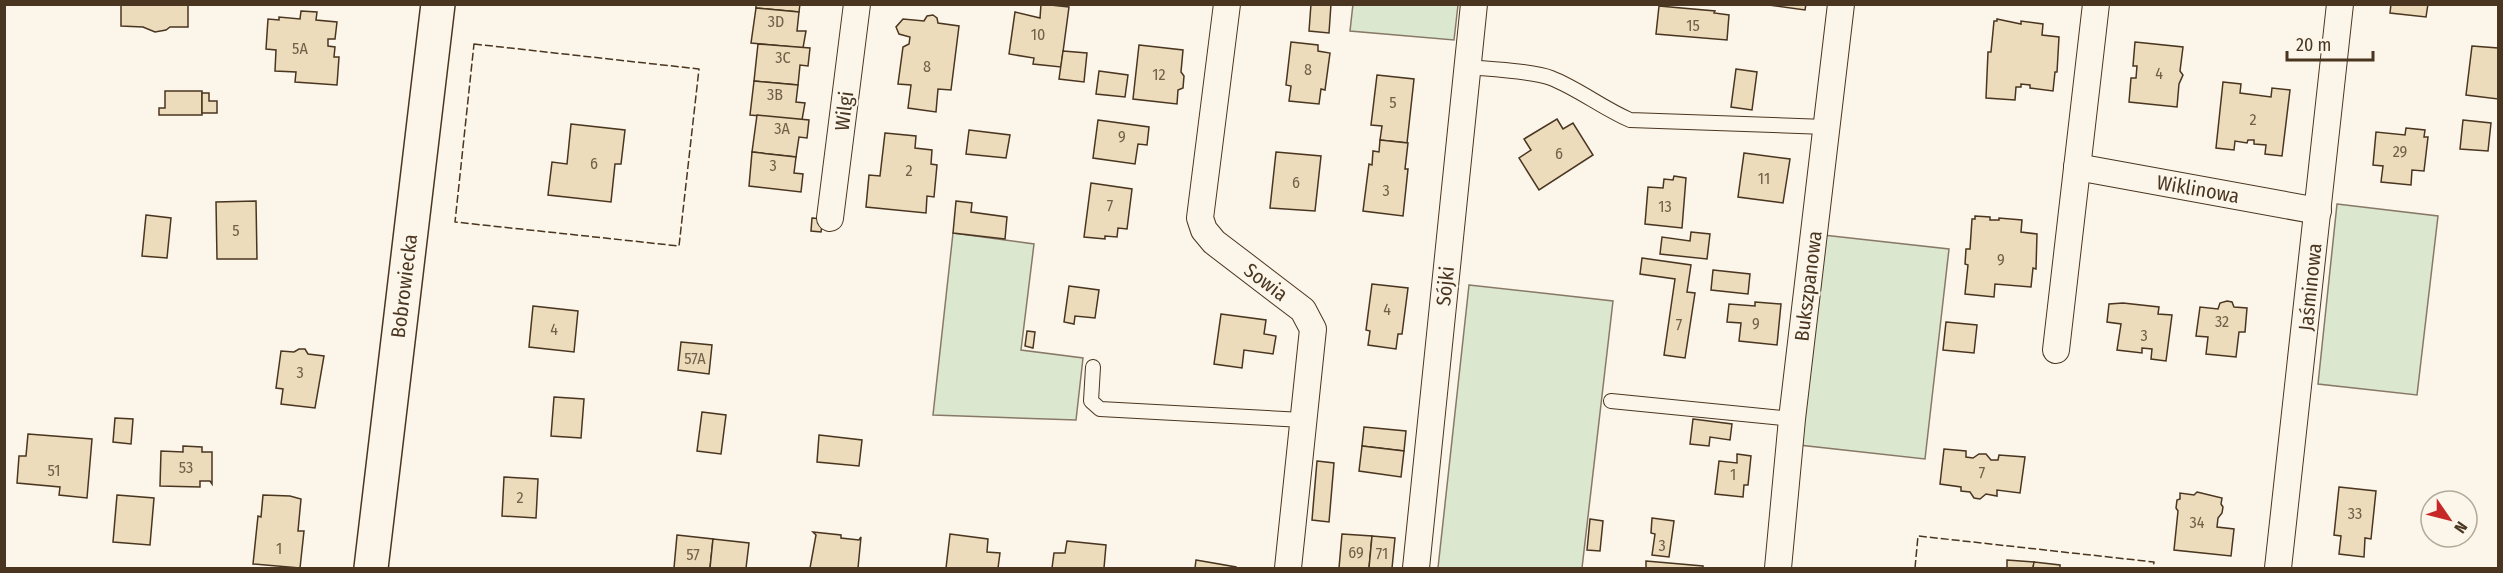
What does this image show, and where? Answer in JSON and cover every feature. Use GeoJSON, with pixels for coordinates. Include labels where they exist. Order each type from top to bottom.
{"type":"FeatureCollection","features":[{"type":"Feature","properties":{"kind":"street","name":"Bobrowiecka"},"geometry":{"type":"LineString","coordinates":[[371,568],[438,4]]}},
{"type":"Feature","properties":{"kind":"street","name":"Wilgi"},"geometry":{"type":"LineString","coordinates":[[830,218],[857,4]]}},
{"type":"Feature","properties":{"kind":"street","name":"Sowia"},"geometry":{"type":"LineString","coordinates":[[1227,4],[1200,218],[1204,230],[1214,242],[1303,310],[1313,329],[1288,568]]}},
{"type":"Feature","properties":{"kind":"street","name":"Sójki"},"geometry":{"type":"LineString","coordinates":[[1416,568],[1474,4]]}},
{"type":"Feature","properties":{"kind":"street","name":"Bukszpanowa"},"geometry":{"type":"LineString","coordinates":[[1778,568],[1792,419],[1841,4]]}},
{"type":"Feature","properties":{"kind":"street"},"geometry":{"type":"LineString","coordinates":[[2056,350],[2096,4]]}},
{"type":"Feature","properties":{"kind":"street","name":"Jaśminowa"},"geometry":{"type":"LineString","coordinates":[[2278,568],[2340,4]]}},
{"type":"Feature","properties":{"kind":"street","name":"Wiklinowa"},"geometry":{"type":"LineString","coordinates":[[2077,167],[2318,211]]}},
{"type":"Feature","properties":{"kind":"lane"},"geometry":{"type":"LineString","coordinates":[[1467,67],[1549,76],[1587,96],[1609,111],[1630,120],[1826,127]]}},
{"type":"Feature","properties":{"kind":"lane"},"geometry":{"type":"LineString","coordinates":[[1093,367],[1091,401],[1100,410],[1303,420]]}},
{"type":"Feature","properties":{"kind":"lane"},"geometry":{"type":"LineString","coordinates":[[1611,401],[1792,419]]}},
{"type":"Feature","properties":{"kind":"green space"},"geometry":{"type":"Polygon","coordinates":[[[1353,4],[1458,5],[1454,40],[1350,31],[1353,4]]]}},
{"type":"Feature","properties":{"kind":"green space"},"geometry":{"type":"Polygon","coordinates":[[[2337,204],[2438,216],[2417,395],[2318,384],[2337,204]]]}},
{"type":"Feature","properties":{"kind":"green space"},"geometry":{"type":"Polygon","coordinates":[[[953,233],[1034,244],[1021,350],[1083,358],[1076,420],[933,415],[953,233]]]}},
{"type":"Feature","properties":{"kind":"green space"},"geometry":{"type":"Polygon","coordinates":[[[1823,235],[1949,249],[1925,459],[1799,445],[1823,235]]]}},
{"type":"Feature","properties":{"kind":"green space"},"geometry":{"type":"Polygon","coordinates":[[[1469,285],[1613,301],[1582,568],[1438,568],[1469,285]]]}},
{"type":"Feature","properties":{"kind":"building"},"geometry":{"type":"Polygon","coordinates":[[[121,4],[188,4],[188,27],[170,27],[155,32],[143,27],[121,26],[121,4]]]}},
{"type":"Feature","properties":{"kind":"building"},"geometry":{"type":"Polygon","coordinates":[[[756,4],[800,4],[799,12],[756,8],[756,4]]]}},
{"type":"Feature","properties":{"kind":"building"},"geometry":{"type":"Polygon","coordinates":[[[1041,4],[1069,7],[1061,67],[1033,64],[1034,58],[1009,54],[1015,12],[1040,18],[1041,4]]]}},
{"type":"Feature","properties":{"kind":"building"},"geometry":{"type":"Polygon","coordinates":[[[1311,4],[1331,4],[1329,33],[1309,31],[1311,4]]]}},
{"type":"Feature","properties":{"kind":"building"},"geometry":{"type":"Polygon","coordinates":[[[1761,4],[1806,4],[1805,10],[1761,4]]]}},
{"type":"Feature","properties":{"kind":"building"},"geometry":{"type":"Polygon","coordinates":[[[2391,4],[2428,4],[2426,17],[2390,13],[2391,4]]]}},
{"type":"Feature","properties":{"kind":"building"},"geometry":{"type":"Polygon","coordinates":[[[1659,6],[1715,11],[1714,13],[1729,15],[1727,40],[1656,34],[1659,6]]]}},
{"type":"Feature","properties":{"kind":"building"},"geometry":{"type":"Polygon","coordinates":[[[756,8],[799,12],[797,31],[806,31],[803,48],[751,43],[756,8]]]}},
{"type":"Feature","properties":{"kind":"building"},"geometry":{"type":"Polygon","coordinates":[[[301,11],[317,12],[316,20],[337,22],[335,39],[328,39],[328,46],[335,47],[334,57],[339,57],[337,85],[295,82],[296,72],[275,71],[276,50],[266,49],[268,19],[279,20],[279,17],[300,19],[301,11]]]}},
{"type":"Feature","properties":{"kind":"building"},"geometry":{"type":"Polygon","coordinates":[[[933,15],[937,18],[938,23],[959,26],[951,90],[938,89],[936,112],[908,108],[911,85],[898,84],[903,47],[909,44],[910,37],[899,34],[896,27],[903,19],[924,21],[927,16],[933,15]]]}},
{"type":"Feature","properties":{"kind":"building"},"geometry":{"type":"Polygon","coordinates":[[[1997,19],[2021,24],[2021,21],[2043,24],[2042,35],[2059,37],[2057,72],[2055,72],[2053,91],[2030,88],[2030,85],[2021,84],[2021,87],[2016,87],[2015,100],[1986,98],[1988,52],[1991,52],[1994,21],[1997,19]]]}},
{"type":"Feature","properties":{"kind":"building"},"geometry":{"type":"Polygon","coordinates":[[[1291,42],[1318,45],[1318,51],[1330,53],[1325,90],[1321,89],[1319,104],[1289,101],[1291,86],[1286,85],[1291,42]]]}},
{"type":"Feature","properties":{"kind":"building"},"geometry":{"type":"Polygon","coordinates":[[[2135,42],[2183,47],[2180,71],[2183,75],[2179,84],[2177,107],[2129,102],[2131,78],[2136,78],[2137,66],[2133,66],[2135,42]]]}},
{"type":"Feature","properties":{"kind":"building"},"geometry":{"type":"Polygon","coordinates":[[[758,44],[810,48],[808,66],[800,65],[798,85],[754,81],[758,44]]]}},
{"type":"Feature","properties":{"kind":"building"},"geometry":{"type":"Polygon","coordinates":[[[1139,45],[1183,50],[1181,72],[1184,76],[1183,88],[1178,90],[1177,104],[1133,99],[1139,45]]]}},
{"type":"Feature","properties":{"kind":"building"},"geometry":{"type":"Polygon","coordinates":[[[2472,46],[2498,48],[2498,99],[2466,95],[2472,46]]]}},
{"type":"Feature","properties":{"kind":"building"},"geometry":{"type":"Polygon","coordinates":[[[1063,51],[1087,53],[1084,82],[1059,79],[1063,51]]]}},
{"type":"Feature","properties":{"kind":"building"},"geometry":{"type":"Polygon","coordinates":[[[1736,69],[1757,72],[1752,110],[1731,107],[1736,69]]]}},
{"type":"Feature","properties":{"kind":"building"},"geometry":{"type":"Polygon","coordinates":[[[1099,71],[1128,75],[1125,97],[1096,94],[1099,71]]]}},
{"type":"Feature","properties":{"kind":"building"},"geometry":{"type":"Polygon","coordinates":[[[1377,75],[1414,79],[1407,143],[1380,140],[1382,126],[1371,125],[1377,75]]]}},
{"type":"Feature","properties":{"kind":"building"},"geometry":{"type":"Polygon","coordinates":[[[754,81],[798,85],[796,102],[805,103],[802,120],[750,115],[754,81]]]}},
{"type":"Feature","properties":{"kind":"building"},"geometry":{"type":"Polygon","coordinates":[[[2223,82],[2241,84],[2240,93],[2271,97],[2272,88],[2290,90],[2282,156],[2265,154],[2266,145],[2254,144],[2254,140],[2248,140],[2247,143],[2235,141],[2234,150],[2216,148],[2223,82]]]}},
{"type":"Feature","properties":{"kind":"building"},"geometry":{"type":"Polygon","coordinates":[[[165,91],[202,91],[202,115],[159,115],[159,108],[165,108],[165,91]]]}},
{"type":"Feature","properties":{"kind":"building"},"geometry":{"type":"Polygon","coordinates":[[[202,93],[209,93],[209,101],[217,101],[217,113],[202,113],[202,93]]]}},
{"type":"Feature","properties":{"kind":"building"},"geometry":{"type":"Polygon","coordinates":[[[757,115],[809,120],[807,138],[799,137],[796,157],[752,152],[757,115]]]}},
{"type":"Feature","properties":{"kind":"building"},"geometry":{"type":"Polygon","coordinates":[[[1557,119],[1563,129],[1573,123],[1593,155],[1539,190],[1519,158],[1531,150],[1524,139],[1557,119]]]}},
{"type":"Feature","properties":{"kind":"building"},"geometry":{"type":"Polygon","coordinates":[[[1098,120],[1149,127],[1147,145],[1138,144],[1135,164],[1093,158],[1098,120]]]}},
{"type":"Feature","properties":{"kind":"building"},"geometry":{"type":"Polygon","coordinates":[[[2463,120],[2491,123],[2488,151],[2460,149],[2463,120]]]}},
{"type":"Feature","properties":{"kind":"building"},"geometry":{"type":"Polygon","coordinates":[[[571,124],[625,130],[621,164],[615,164],[611,202],[548,195],[552,162],[567,164],[571,124]]]}},
{"type":"Feature","properties":{"kind":"building"},"geometry":{"type":"Polygon","coordinates":[[[2406,128],[2425,130],[2424,137],[2428,137],[2424,171],[2412,170],[2411,185],[2381,182],[2383,166],[2373,165],[2376,132],[2405,135],[2406,128]]]}},
{"type":"Feature","properties":{"kind":"building"},"geometry":{"type":"Polygon","coordinates":[[[969,130],[1010,135],[1006,158],[966,154],[969,130]]]}},
{"type":"Feature","properties":{"kind":"building"},"geometry":{"type":"Polygon","coordinates":[[[885,133],[916,136],[915,148],[932,150],[931,164],[937,165],[934,197],[927,196],[926,213],[866,207],[869,175],[880,176],[885,133]]]}},
{"type":"Feature","properties":{"kind":"building"},"geometry":{"type":"Polygon","coordinates":[[[1380,140],[1408,143],[1403,216],[1363,211],[1369,164],[1372,165],[1373,151],[1379,152],[1380,140]]]}},
{"type":"Feature","properties":{"kind":"building"},"geometry":{"type":"Polygon","coordinates":[[[752,152],[796,157],[794,173],[803,174],[801,192],[749,186],[752,152]]]}},
{"type":"Feature","properties":{"kind":"building"},"geometry":{"type":"Polygon","coordinates":[[[1276,152],[1321,156],[1315,211],[1270,208],[1276,152]]]}},
{"type":"Feature","properties":{"kind":"building"},"geometry":{"type":"Polygon","coordinates":[[[1744,153],[1790,159],[1783,203],[1738,197],[1744,153]]]}},
{"type":"Feature","properties":{"kind":"building"},"geometry":{"type":"Polygon","coordinates":[[[1674,176],[1686,178],[1682,228],[1645,224],[1648,187],[1663,188],[1664,179],[1673,180],[1674,176]]]}},
{"type":"Feature","properties":{"kind":"building"},"geometry":{"type":"Polygon","coordinates":[[[1091,183],[1132,189],[1127,229],[1118,228],[1117,237],[1105,236],[1105,239],[1084,237],[1091,183]]]}},
{"type":"Feature","properties":{"kind":"building"},"geometry":{"type":"Polygon","coordinates":[[[256,201],[257,259],[217,259],[216,202],[256,201]]]}},
{"type":"Feature","properties":{"kind":"building"},"geometry":{"type":"Polygon","coordinates":[[[956,201],[972,203],[971,212],[1007,217],[1005,239],[953,233],[956,201]]]}},
{"type":"Feature","properties":{"kind":"building"},"geometry":{"type":"Polygon","coordinates":[[[146,215],[171,218],[167,258],[142,256],[146,215]]]}},
{"type":"Feature","properties":{"kind":"building"},"geometry":{"type":"Polygon","coordinates":[[[1975,216],[1990,217],[1990,220],[1999,220],[1999,218],[2022,220],[2021,232],[2037,234],[2036,269],[2033,268],[2031,287],[1995,284],[1994,297],[1965,294],[1968,265],[1965,264],[1966,249],[1970,249],[1972,219],[1975,219],[1975,216]]]}},
{"type":"Feature","properties":{"kind":"building"},"geometry":{"type":"Polygon","coordinates":[[[812,218],[823,219],[821,232],[811,231],[812,218]]]}},
{"type":"Feature","properties":{"kind":"building"},"geometry":{"type":"Polygon","coordinates":[[[1691,232],[1710,234],[1707,259],[1660,254],[1662,237],[1690,241],[1691,232]]]}},
{"type":"Feature","properties":{"kind":"building"},"geometry":{"type":"Polygon","coordinates":[[[1642,258],[1691,265],[1687,292],[1695,293],[1685,358],[1664,355],[1675,279],[1640,274],[1642,258]]]}},
{"type":"Feature","properties":{"kind":"building"},"geometry":{"type":"Polygon","coordinates":[[[1713,270],[1750,274],[1748,294],[1711,290],[1713,270]]]}},
{"type":"Feature","properties":{"kind":"building"},"geometry":{"type":"Polygon","coordinates":[[[1372,284],[1408,288],[1402,334],[1398,334],[1396,349],[1368,345],[1370,331],[1366,330],[1372,284]]]}},
{"type":"Feature","properties":{"kind":"building"},"geometry":{"type":"Polygon","coordinates":[[[1069,286],[1099,290],[1095,318],[1075,316],[1074,324],[1064,322],[1069,286]]]}},
{"type":"Feature","properties":{"kind":"building"},"geometry":{"type":"Polygon","coordinates":[[[1755,302],[1781,304],[1777,345],[1739,341],[1741,323],[1727,322],[1729,304],[1755,306],[1755,302]]]}},
{"type":"Feature","properties":{"kind":"building"},"geometry":{"type":"Polygon","coordinates":[[[2232,302],[2234,307],[2247,308],[2245,332],[2239,332],[2236,357],[2206,354],[2208,337],[2196,336],[2200,307],[2218,309],[2220,303],[2232,302]]]}},
{"type":"Feature","properties":{"kind":"building"},"geometry":{"type":"Polygon","coordinates":[[[2123,303],[2159,307],[2158,314],[2172,315],[2166,361],[2151,359],[2152,349],[2142,348],[2142,353],[2117,350],[2121,324],[2107,322],[2109,304],[2123,303]]]}},
{"type":"Feature","properties":{"kind":"building"},"geometry":{"type":"Polygon","coordinates":[[[533,306],[578,311],[574,352],[529,347],[533,306]]]}},
{"type":"Feature","properties":{"kind":"building"},"geometry":{"type":"Polygon","coordinates":[[[1221,314],[1266,320],[1264,334],[1276,336],[1273,354],[1244,350],[1242,368],[1214,364],[1221,314]]]}},
{"type":"Feature","properties":{"kind":"building"},"geometry":{"type":"Polygon","coordinates":[[[1946,322],[1977,325],[1974,353],[1943,350],[1946,322]]]}},
{"type":"Feature","properties":{"kind":"building"},"geometry":{"type":"Polygon","coordinates":[[[1027,331],[1035,332],[1033,348],[1025,346],[1027,331]]]}},
{"type":"Feature","properties":{"kind":"building"},"geometry":{"type":"Polygon","coordinates":[[[681,342],[712,345],[709,374],[678,370],[681,342]]]}},
{"type":"Feature","properties":{"kind":"building"},"geometry":{"type":"Polygon","coordinates":[[[305,349],[308,354],[324,356],[315,408],[281,404],[283,389],[276,388],[281,351],[294,352],[305,349]]]}},
{"type":"Feature","properties":{"kind":"building"},"geometry":{"type":"Polygon","coordinates":[[[554,397],[584,399],[581,438],[551,436],[554,397]]]}},
{"type":"Feature","properties":{"kind":"building"},"geometry":{"type":"Polygon","coordinates":[[[702,412],[726,415],[721,454],[697,451],[702,412]]]}},
{"type":"Feature","properties":{"kind":"building"},"geometry":{"type":"Polygon","coordinates":[[[115,418],[133,419],[131,444],[113,442],[115,418]]]}},
{"type":"Feature","properties":{"kind":"building"},"geometry":{"type":"Polygon","coordinates":[[[1693,419],[1732,424],[1730,440],[1710,437],[1709,446],[1690,444],[1693,419]]]}},
{"type":"Feature","properties":{"kind":"building"},"geometry":{"type":"Polygon","coordinates":[[[1364,427],[1406,431],[1404,451],[1362,446],[1364,427]]]}},
{"type":"Feature","properties":{"kind":"building"},"geometry":{"type":"Polygon","coordinates":[[[28,434],[92,439],[87,498],[59,495],[60,487],[17,483],[19,456],[26,456],[28,434]]]}},
{"type":"Feature","properties":{"kind":"building"},"geometry":{"type":"Polygon","coordinates":[[[819,435],[862,440],[859,466],[817,462],[819,435]]]}},
{"type":"Feature","properties":{"kind":"building"},"geometry":{"type":"Polygon","coordinates":[[[183,446],[202,447],[202,452],[212,452],[212,484],[210,481],[200,481],[200,487],[160,486],[161,451],[183,452],[183,446]]]}},
{"type":"Feature","properties":{"kind":"building"},"geometry":{"type":"Polygon","coordinates":[[[1362,446],[1404,451],[1401,477],[1359,471],[1362,446]]]}},
{"type":"Feature","properties":{"kind":"building"},"geometry":{"type":"Polygon","coordinates":[[[1944,449],[1966,451],[1966,457],[1973,458],[1979,454],[1986,454],[1991,460],[1998,460],[1999,455],[2025,457],[2020,493],[1997,490],[1997,496],[1986,494],[1980,499],[1974,498],[1970,492],[1961,491],[1961,487],[1940,484],[1944,449]]]}},
{"type":"Feature","properties":{"kind":"building"},"geometry":{"type":"Polygon","coordinates":[[[1737,454],[1751,456],[1748,485],[1744,485],[1743,497],[1715,494],[1719,461],[1737,463],[1737,454]]]}},
{"type":"Feature","properties":{"kind":"building"},"geometry":{"type":"Polygon","coordinates":[[[1317,461],[1334,463],[1329,522],[1312,520],[1317,461]]]}},
{"type":"Feature","properties":{"kind":"building"},"geometry":{"type":"Polygon","coordinates":[[[504,477],[538,479],[536,518],[502,516],[504,477]]]}},
{"type":"Feature","properties":{"kind":"building"},"geometry":{"type":"Polygon","coordinates":[[[2339,487],[2376,491],[2371,539],[2365,538],[2364,557],[2339,554],[2341,536],[2334,535],[2339,487]]]}},
{"type":"Feature","properties":{"kind":"building"},"geometry":{"type":"Polygon","coordinates":[[[2197,492],[2222,498],[2222,513],[2218,518],[2217,527],[2234,529],[2231,556],[2174,550],[2177,500],[2180,499],[2180,493],[2194,495],[2197,492]]]}},
{"type":"Feature","properties":{"kind":"building"},"geometry":{"type":"Polygon","coordinates":[[[117,495],[154,498],[150,545],[113,542],[117,495]]]}},
{"type":"Feature","properties":{"kind":"building"},"geometry":{"type":"Polygon","coordinates":[[[263,495],[290,496],[301,499],[298,531],[304,531],[300,568],[253,564],[258,516],[261,517],[263,495]]]}},
{"type":"Feature","properties":{"kind":"building"},"geometry":{"type":"Polygon","coordinates":[[[1652,518],[1674,521],[1669,557],[1652,555],[1655,534],[1651,533],[1652,518]]]}},
{"type":"Feature","properties":{"kind":"building"},"geometry":{"type":"Polygon","coordinates":[[[1590,519],[1603,521],[1600,551],[1587,550],[1590,519]]]}},
{"type":"Feature","properties":{"kind":"building"},"geometry":{"type":"Polygon","coordinates":[[[813,532],[841,535],[841,538],[859,540],[861,537],[858,568],[810,568],[816,535],[813,532]]]}},
{"type":"Feature","properties":{"kind":"building"},"geometry":{"type":"Polygon","coordinates":[[[950,534],[988,539],[987,552],[1000,553],[998,568],[946,568],[950,534]]]}},
{"type":"Feature","properties":{"kind":"building"},"geometry":{"type":"Polygon","coordinates":[[[1342,534],[1372,536],[1369,568],[1339,568],[1342,534]]]}},
{"type":"Feature","properties":{"kind":"building"},"geometry":{"type":"Polygon","coordinates":[[[677,535],[713,539],[710,568],[674,568],[677,535]]]}},
{"type":"Feature","properties":{"kind":"building"},"geometry":{"type":"Polygon","coordinates":[[[1372,536],[1395,538],[1392,568],[1369,568],[1372,536]]]}},
{"type":"Feature","properties":{"kind":"building"},"geometry":{"type":"Polygon","coordinates":[[[713,539],[749,543],[746,568],[710,568],[713,539]]]}},
{"type":"Feature","properties":{"kind":"building"},"geometry":{"type":"Polygon","coordinates":[[[1067,541],[1106,545],[1104,568],[1052,568],[1054,553],[1065,553],[1067,541]]]}},
{"type":"Feature","properties":{"kind":"building"},"geometry":{"type":"Polygon","coordinates":[[[1196,560],[1236,567],[1236,568],[1195,568],[1196,560]]]}},
{"type":"Feature","properties":{"kind":"building"},"geometry":{"type":"Polygon","coordinates":[[[2007,560],[2034,562],[2033,568],[2007,568],[2007,560]]]}},
{"type":"Feature","properties":{"kind":"building"},"geometry":{"type":"Polygon","coordinates":[[[1646,561],[1703,566],[1703,568],[1646,568],[1646,561]]]}},
{"type":"Feature","properties":{"kind":"building"},"geometry":{"type":"Polygon","coordinates":[[[2034,562],[2060,565],[2060,568],[2033,568],[2034,562]]]}},
{"type":"Feature","properties":{"kind":"fence"},"geometry":{"type":"LineString","coordinates":[[474,44],[699,69],[679,246],[455,222],[474,44]]}},
{"type":"Feature","properties":{"kind":"fence"},"geometry":{"type":"LineString","coordinates":[[1915,568],[1918,536],[2154,562],[2153,568]]}}]}
